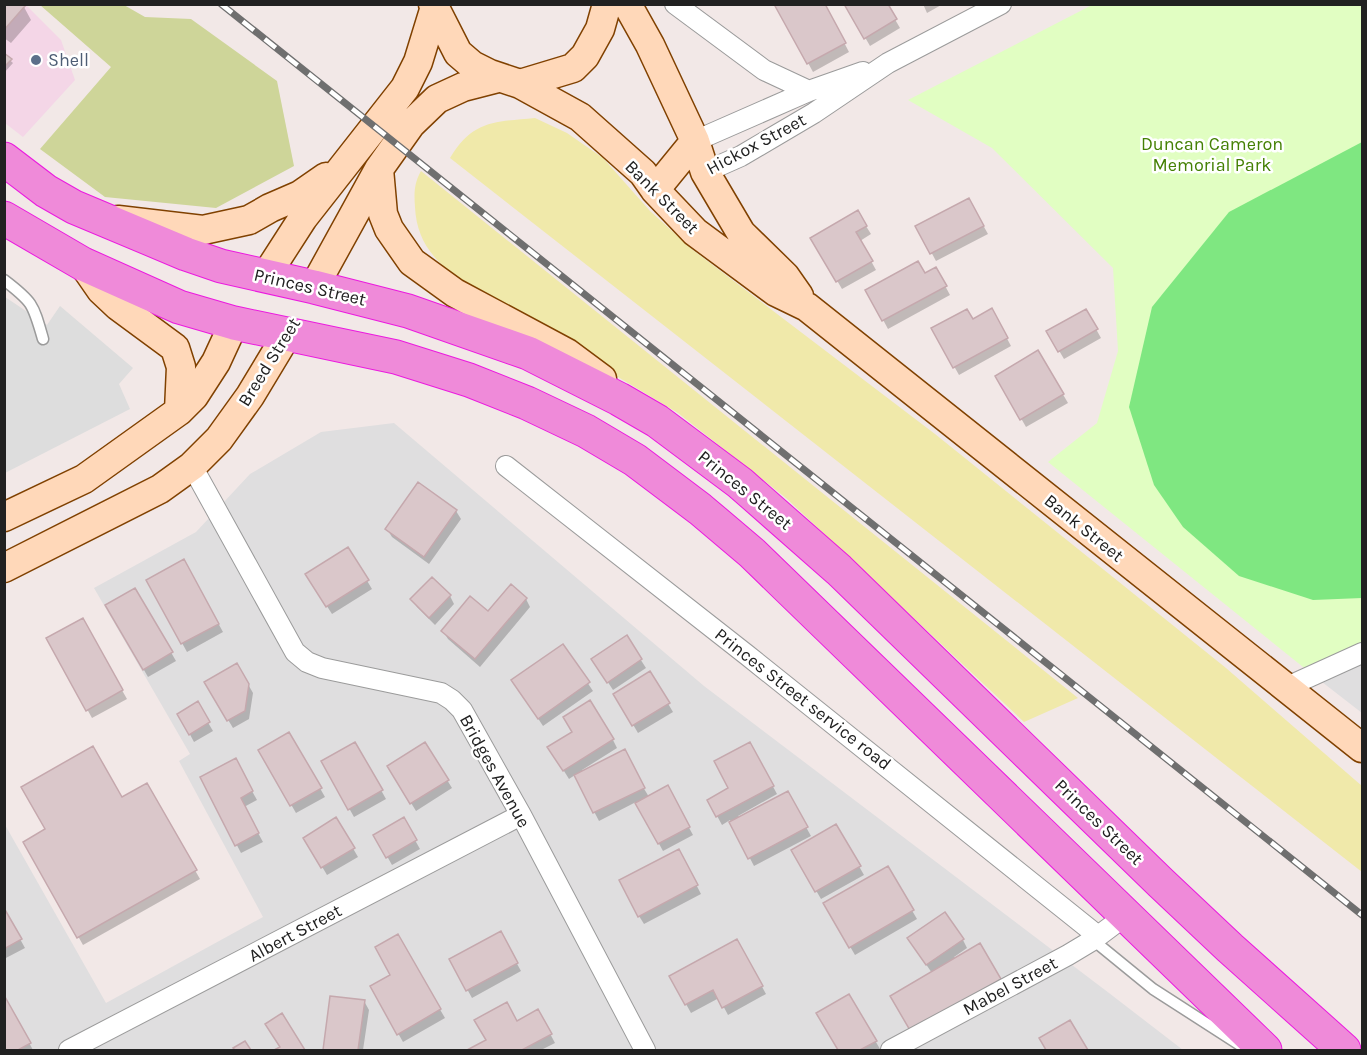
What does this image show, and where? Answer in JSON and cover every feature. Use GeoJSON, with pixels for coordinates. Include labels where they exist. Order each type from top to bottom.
{"type":"FeatureCollection","features":[{"type":"Feature","properties":{"kind":"highway","name":"Princes Street"},"geometry":{"type":"LineString","coordinates":[[4,159],[46,191],[74,207],[186,254],[221,266],[408,311],[528,353],[657,421],[740,483],[839,570],[1161,883],[1344,1050]]}},
{"type":"Feature","properties":{"kind":"highway"},"geometry":{"type":"LineString","coordinates":[[4,218],[83,264],[179,307],[234,323],[396,357],[469,380],[586,431],[635,460],[700,509],[752,553],[1265,1050]]}},
{"type":"Feature","properties":{"kind":"highway"},"geometry":{"type":"LineString","coordinates":[[234,323],[264,277]]}},
{"type":"Feature","properties":{"kind":"highway","name":"Breed Street"},"geometry":{"type":"LineString","coordinates":[[288,333],[314,287]]}},
{"type":"Feature","properties":{"kind":"highway"},"geometry":{"type":"LineString","coordinates":[[1125,916],[1161,883]]}},
{"type":"Feature","properties":{"kind":"main road","name":"Breed Street"},"geometry":{"type":"LineString","coordinates":[[314,287],[378,169],[411,124],[437,99],[463,87],[509,81],[573,68],[585,56],[600,29],[608,4]]}},
{"type":"Feature","properties":{"kind":"main road","name":"Bank Street"},"geometry":{"type":"LineString","coordinates":[[627,4],[650,45],[695,141],[705,172],[741,233],[784,276],[807,307]]}},
{"type":"Feature","properties":{"kind":"main road","name":"Bank Street"},"geometry":{"type":"LineString","coordinates":[[433,7],[458,53],[472,65],[580,117],[643,173],[655,190],[695,232],[776,292],[807,307],[1362,748]]}},
{"type":"Feature","properties":{"kind":"main road"},"geometry":{"type":"LineString","coordinates":[[264,277],[303,218],[405,88],[418,62],[433,7]]}},
{"type":"Feature","properties":{"kind":"main road","name":"Hickox Street"},"geometry":{"type":"LineString","coordinates":[[655,190],[695,141]]}},
{"type":"Feature","properties":{"kind":"main road"},"geometry":{"type":"LineString","coordinates":[[104,219],[203,230],[237,223],[249,220],[300,195],[343,166]]}},
{"type":"Feature","properties":{"kind":"main road"},"geometry":{"type":"LineString","coordinates":[[378,169],[382,214],[389,229],[412,262],[455,293],[567,353],[657,421]]}},
{"type":"Feature","properties":{"kind":"main road","name":"Hickox Street"},"geometry":{"type":"LineString","coordinates":[[655,190],[705,172]]}},
{"type":"Feature","properties":{"kind":"main road"},"geometry":{"type":"LineString","coordinates":[[83,264],[101,290],[118,306],[175,348],[182,367],[179,411]]}},
{"type":"Feature","properties":{"kind":"main road"},"geometry":{"type":"LineString","coordinates":[[4,517],[84,479],[179,411],[194,396],[216,362],[234,323]]}},
{"type":"Feature","properties":{"kind":"main road","name":"Breed Street"},"geometry":{"type":"LineString","coordinates":[[4,568],[160,489],[192,466],[219,439],[250,396],[288,333]]}},
{"type":"Feature","properties":{"kind":"street","name":"Hickox Street"},"geometry":{"type":"LineString","coordinates":[[675,4],[764,70],[809,91]]}},
{"type":"Feature","properties":{"kind":"street","name":"Hickox Street"},"geometry":{"type":"LineString","coordinates":[[705,172],[741,156],[814,113],[888,63],[1001,4]]}},
{"type":"Feature","properties":{"kind":"street","name":"Hickox Street"},"geometry":{"type":"LineString","coordinates":[[695,141],[809,91],[888,63]]}},
{"type":"Feature","properties":{"kind":"street"},"geometry":{"type":"LineString","coordinates":[[809,91],[814,113]]}},
{"type":"Feature","properties":{"kind":"street","name":"Bridges Avenue"},"geometry":{"type":"LineString","coordinates":[[192,466],[295,652],[307,662],[322,668],[426,688],[441,693],[452,700],[473,727],[645,1050]]}},
{"type":"Feature","properties":{"kind":"street","name":"Princes Street service road"},"geometry":{"type":"LineString","coordinates":[[506,466],[774,677],[1096,938]]}},
{"type":"Feature","properties":{"kind":"street"},"geometry":{"type":"LineString","coordinates":[[1287,687],[1362,653]]}},
{"type":"Feature","properties":{"kind":"street","name":"Albert Street"},"geometry":{"type":"LineString","coordinates":[[69,1050],[521,815]]}},
{"type":"Feature","properties":{"kind":"street","name":"Mabel Street"},"geometry":{"type":"LineString","coordinates":[[891,1050],[1096,938],[1125,916]]}},
{"type":"Feature","properties":{"kind":"lane"},"geometry":{"type":"LineString","coordinates":[[4,280],[25,296],[35,309],[43,339]]}},
{"type":"Feature","properties":{"kind":"lane","name":"Princes Street service road"},"geometry":{"type":"LineString","coordinates":[[1096,938],[1153,989],[1251,1050]]}},
{"type":"Feature","properties":{"kind":"shaded area","name":"Shell"},"geometry":{"type":"Polygon","coordinates":[[[4,5],[26,5],[61,40],[75,80],[23,137],[5,123],[4,5]]]}},
{"type":"Feature","properties":{"kind":"shaded area"},"geometry":{"type":"Polygon","coordinates":[[[535,118],[567,133],[603,158],[650,211],[693,250],[935,434],[1226,668],[1362,786],[1362,872],[450,158],[467,136],[486,125],[535,118]]]}},
{"type":"Feature","properties":{"kind":"shaded area"},"geometry":{"type":"Polygon","coordinates":[[[421,171],[1078,698],[1024,722],[786,498],[678,413],[483,296],[458,278],[428,249],[417,223],[415,193],[421,171]]]}},
{"type":"Feature","properties":{"kind":"shaded area"},"geometry":{"type":"Polygon","coordinates":[[[5,297],[47,325],[60,306],[133,368],[119,384],[130,409],[5,473],[5,297]]]}},
{"type":"Feature","properties":{"kind":"shaded area"},"geometry":{"type":"Polygon","coordinates":[[[394,423],[704,686],[1183,1050],[5,1050],[4,823],[106,1003],[263,917],[179,761],[190,754],[94,588],[196,532],[250,474],[321,432],[394,423]]]}},
{"type":"Feature","properties":{"kind":"shaded area"},"geometry":{"type":"Polygon","coordinates":[[[1362,649],[1362,713],[1313,675],[1362,649]]]}},
{"type":"Feature","properties":{"kind":"green space"},"geometry":{"type":"Polygon","coordinates":[[[40,5],[124,5],[145,17],[191,19],[277,81],[294,166],[216,208],[105,197],[40,149],[111,67],[40,5]]]}},
{"type":"Feature","properties":{"kind":"green space","name":"Duncan Cameron Memorial Park"},"geometry":{"type":"Polygon","coordinates":[[[1092,5],[1362,5],[1362,649],[1313,675],[1048,462],[1097,423],[1118,351],[1113,268],[992,148],[908,100],[1092,5]]]}},
{"type":"Feature","properties":{"kind":"green space"},"geometry":{"type":"Polygon","coordinates":[[[1362,142],[1362,598],[1313,600],[1239,576],[1183,527],[1154,485],[1129,407],[1152,307],[1229,212],[1362,142]]]}},
{"type":"Feature","properties":{"kind":"building"},"geometry":{"type":"Polygon","coordinates":[[[4,4],[23,4],[25,6],[4,30],[4,4]]]}},
{"type":"Feature","properties":{"kind":"building"},"geometry":{"type":"Polygon","coordinates":[[[777,4],[825,4],[846,43],[807,64],[775,6],[777,4]]]}},
{"type":"Feature","properties":{"kind":"building"},"geometry":{"type":"Polygon","coordinates":[[[844,4],[888,4],[897,19],[864,39],[844,4]]]}},
{"type":"Feature","properties":{"kind":"building"},"geometry":{"type":"Polygon","coordinates":[[[4,53],[12,59],[4,67],[4,53]]]}},
{"type":"Feature","properties":{"kind":"building"},"geometry":{"type":"Polygon","coordinates":[[[969,198],[984,226],[930,254],[915,226],[969,198]]]}},
{"type":"Feature","properties":{"kind":"building"},"geometry":{"type":"Polygon","coordinates":[[[858,210],[867,226],[856,232],[873,261],[836,282],[810,238],[858,210]]]}},
{"type":"Feature","properties":{"kind":"building"},"geometry":{"type":"Polygon","coordinates":[[[918,261],[925,273],[936,267],[947,286],[882,321],[865,290],[918,261]]]}},
{"type":"Feature","properties":{"kind":"building"},"geometry":{"type":"Polygon","coordinates":[[[992,308],[1008,338],[953,368],[931,328],[967,309],[973,319],[992,308]]]}},
{"type":"Feature","properties":{"kind":"building"},"geometry":{"type":"Polygon","coordinates":[[[1086,309],[1098,329],[1058,352],[1046,331],[1086,309]]]}},
{"type":"Feature","properties":{"kind":"building"},"geometry":{"type":"Polygon","coordinates":[[[1038,350],[1064,394],[1020,420],[995,376],[1038,350]]]}},
{"type":"Feature","properties":{"kind":"building"},"geometry":{"type":"Polygon","coordinates":[[[418,482],[457,510],[424,557],[385,529],[418,482]]]}},
{"type":"Feature","properties":{"kind":"building"},"geometry":{"type":"Polygon","coordinates":[[[348,547],[369,580],[326,607],[305,574],[348,547]]]}},
{"type":"Feature","properties":{"kind":"building"},"geometry":{"type":"Polygon","coordinates":[[[184,559],[219,624],[181,644],[146,580],[184,559]]]}},
{"type":"Feature","properties":{"kind":"building"},"geometry":{"type":"Polygon","coordinates":[[[432,577],[451,595],[429,618],[410,599],[432,577]]]}},
{"type":"Feature","properties":{"kind":"building"},"geometry":{"type":"Polygon","coordinates":[[[511,584],[527,598],[475,659],[441,631],[470,596],[488,611],[511,584]]]}},
{"type":"Feature","properties":{"kind":"building"},"geometry":{"type":"Polygon","coordinates":[[[135,588],[173,652],[143,670],[105,605],[135,588]]]}},
{"type":"Feature","properties":{"kind":"building"},"geometry":{"type":"Polygon","coordinates":[[[83,618],[123,690],[86,711],[46,638],[83,618]]]}},
{"type":"Feature","properties":{"kind":"building"},"geometry":{"type":"Polygon","coordinates":[[[627,635],[642,659],[607,683],[591,659],[627,635]]]}},
{"type":"Feature","properties":{"kind":"building"},"geometry":{"type":"Polygon","coordinates":[[[563,644],[590,682],[538,719],[511,680],[563,644]]]}},
{"type":"Feature","properties":{"kind":"building"},"geometry":{"type":"Polygon","coordinates":[[[237,663],[249,684],[245,711],[227,721],[204,682],[237,663]]]}},
{"type":"Feature","properties":{"kind":"building"},"geometry":{"type":"Polygon","coordinates":[[[650,671],[670,703],[632,726],[613,694],[650,671]]]}},
{"type":"Feature","properties":{"kind":"building"},"geometry":{"type":"Polygon","coordinates":[[[590,700],[614,739],[563,771],[547,747],[572,732],[563,717],[590,700]]]}},
{"type":"Feature","properties":{"kind":"building"},"geometry":{"type":"Polygon","coordinates":[[[198,701],[210,722],[189,735],[177,714],[198,701]]]}},
{"type":"Feature","properties":{"kind":"building"},"geometry":{"type":"Polygon","coordinates":[[[289,732],[322,788],[290,806],[258,750],[289,732]]]}},
{"type":"Feature","properties":{"kind":"building"},"geometry":{"type":"Polygon","coordinates":[[[355,742],[383,790],[348,810],[321,761],[355,742]]]}},
{"type":"Feature","properties":{"kind":"building"},"geometry":{"type":"Polygon","coordinates":[[[425,742],[449,780],[410,804],[387,766],[425,742]]]}},
{"type":"Feature","properties":{"kind":"building"},"geometry":{"type":"Polygon","coordinates":[[[750,742],[774,786],[716,817],[707,800],[728,788],[714,761],[750,742]]]}},
{"type":"Feature","properties":{"kind":"building"},"geometry":{"type":"Polygon","coordinates":[[[93,746],[122,797],[147,783],[197,870],[77,938],[23,842],[45,829],[21,787],[93,746]]]}},
{"type":"Feature","properties":{"kind":"building"},"geometry":{"type":"Polygon","coordinates":[[[625,749],[645,788],[593,813],[574,775],[625,749]]]}},
{"type":"Feature","properties":{"kind":"building"},"geometry":{"type":"Polygon","coordinates":[[[236,758],[253,791],[241,798],[259,833],[235,846],[200,777],[236,758]]]}},
{"type":"Feature","properties":{"kind":"building"},"geometry":{"type":"Polygon","coordinates":[[[668,785],[690,827],[658,844],[635,803],[668,785]]]}},
{"type":"Feature","properties":{"kind":"building"},"geometry":{"type":"Polygon","coordinates":[[[788,791],[808,827],[748,859],[729,822],[788,791]]]}},
{"type":"Feature","properties":{"kind":"building"},"geometry":{"type":"Polygon","coordinates":[[[336,817],[355,848],[321,868],[303,838],[336,817]]]}},
{"type":"Feature","properties":{"kind":"building"},"geometry":{"type":"Polygon","coordinates":[[[404,817],[417,840],[386,858],[373,835],[404,817]]]}},
{"type":"Feature","properties":{"kind":"building"},"geometry":{"type":"Polygon","coordinates":[[[836,824],[861,866],[815,892],[791,850],[836,824]]]}},
{"type":"Feature","properties":{"kind":"building"},"geometry":{"type":"Polygon","coordinates":[[[679,849],[698,885],[638,917],[619,880],[679,849]]]}},
{"type":"Feature","properties":{"kind":"building"},"geometry":{"type":"Polygon","coordinates":[[[888,866],[914,910],[849,948],[823,903],[888,866]]]}},
{"type":"Feature","properties":{"kind":"building"},"geometry":{"type":"Polygon","coordinates":[[[4,908],[22,939],[4,949],[4,908]]]}},
{"type":"Feature","properties":{"kind":"building"},"geometry":{"type":"Polygon","coordinates":[[[945,912],[964,939],[926,965],[907,938],[945,912]]]}},
{"type":"Feature","properties":{"kind":"building"},"geometry":{"type":"Polygon","coordinates":[[[501,931],[518,963],[466,991],[449,959],[501,931]]]}},
{"type":"Feature","properties":{"kind":"building"},"geometry":{"type":"Polygon","coordinates":[[[398,934],[441,1009],[397,1035],[370,986],[390,975],[375,947],[398,934]]]}},
{"type":"Feature","properties":{"kind":"building"},"geometry":{"type":"Polygon","coordinates":[[[737,939],[763,986],[722,1008],[713,990],[685,1005],[669,976],[737,939]]]}},
{"type":"Feature","properties":{"kind":"building"},"geometry":{"type":"Polygon","coordinates":[[[980,943],[1001,979],[911,1032],[890,996],[980,943]]]}},
{"type":"Feature","properties":{"kind":"building"},"geometry":{"type":"Polygon","coordinates":[[[849,994],[877,1041],[860,1050],[838,1050],[816,1013],[849,994]]]}},
{"type":"Feature","properties":{"kind":"building"},"geometry":{"type":"Polygon","coordinates":[[[4,995],[31,1043],[18,1050],[4,1050],[4,995]]]}},
{"type":"Feature","properties":{"kind":"building"},"geometry":{"type":"Polygon","coordinates":[[[330,996],[365,1000],[358,1050],[323,1050],[330,996]]]}},
{"type":"Feature","properties":{"kind":"building"},"geometry":{"type":"Polygon","coordinates":[[[507,1002],[517,1021],[538,1009],[552,1034],[522,1050],[467,1050],[486,1040],[474,1020],[507,1002]]]}},
{"type":"Feature","properties":{"kind":"building"},"geometry":{"type":"Polygon","coordinates":[[[282,1013],[305,1050],[274,1050],[280,1047],[265,1024],[282,1013]]]}},
{"type":"Feature","properties":{"kind":"building"},"geometry":{"type":"Polygon","coordinates":[[[1070,1020],[1088,1050],[1046,1050],[1039,1038],[1070,1020]]]}},
{"type":"Feature","properties":{"kind":"building"},"geometry":{"type":"Polygon","coordinates":[[[245,1041],[251,1050],[233,1048],[245,1041]]]}},
{"type":"Feature","properties":{"kind":"railway"},"geometry":{"type":"LineString","coordinates":[[221,4],[1362,915]]}},
{"type":"Feature","properties":{"kind":"place","name":"Shell"},"geometry":{"type":"Point","coordinates":[36,60]}}]}
